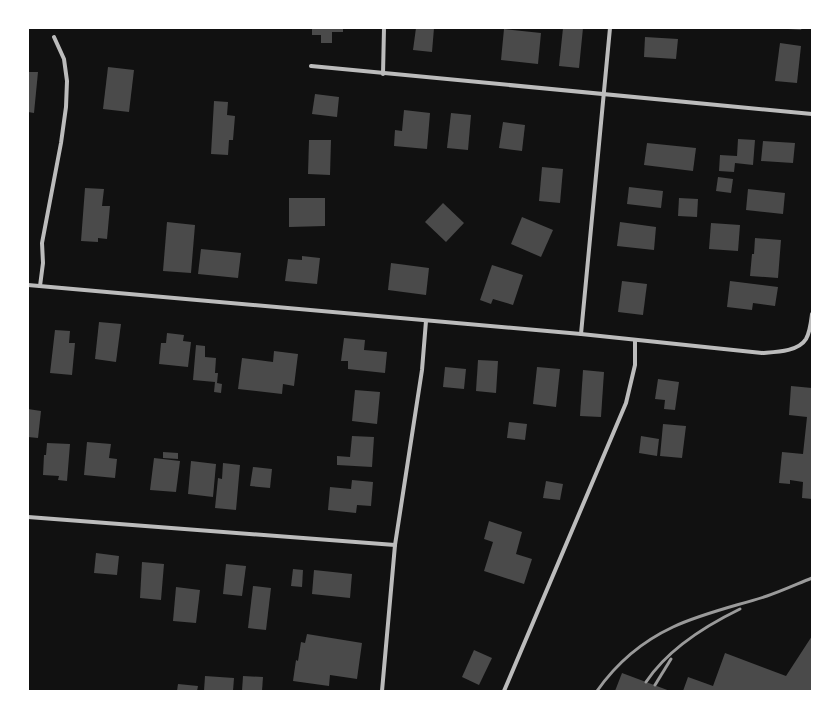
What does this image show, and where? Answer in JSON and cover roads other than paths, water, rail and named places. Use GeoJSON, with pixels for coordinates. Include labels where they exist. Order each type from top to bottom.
{"type":"FeatureCollection","features":[{"type":"Feature","properties":{"kind":"street"},"geometry":{"type":"LineString","coordinates":[[383,74],[384,28]]}},
{"type":"Feature","properties":{"kind":"street"},"geometry":{"type":"LineString","coordinates":[[581,334],[610,28]]}},
{"type":"Feature","properties":{"kind":"street"},"geometry":{"type":"LineString","coordinates":[[40,286],[42,243],[61,143],[66,101],[67,81],[64,59],[54,37]]}},
{"type":"Feature","properties":{"kind":"street"},"geometry":{"type":"LineString","coordinates":[[311,66],[812,114]]}},
{"type":"Feature","properties":{"kind":"street"},"geometry":{"type":"LineString","coordinates":[[28,285],[581,334],[762,353],[782,352],[798,346],[806,340],[812,314]]}},
{"type":"Feature","properties":{"kind":"street"},"geometry":{"type":"LineString","coordinates":[[382,691],[395,545],[422,370],[426,321]]}},
{"type":"Feature","properties":{"kind":"street"},"geometry":{"type":"LineString","coordinates":[[504,691],[626,403],[635,365],[635,340]]}},
{"type":"Feature","properties":{"kind":"street"},"geometry":{"type":"LineString","coordinates":[[28,517],[395,545]]}},
{"type":"Feature","properties":{"kind":"railway"},"geometry":{"type":"LineString","coordinates":[[597,691],[604,681],[631,654],[651,639],[673,627],[720,610],[767,596],[812,578]]}},
{"type":"Feature","properties":{"kind":"railway"},"geometry":{"type":"LineString","coordinates":[[646,682],[655,670],[676,649],[701,631],[740,609]]}},
{"type":"Feature","properties":{"kind":"railway"},"geometry":{"type":"LineString","coordinates":[[655,685],[671,659]]}}]}
